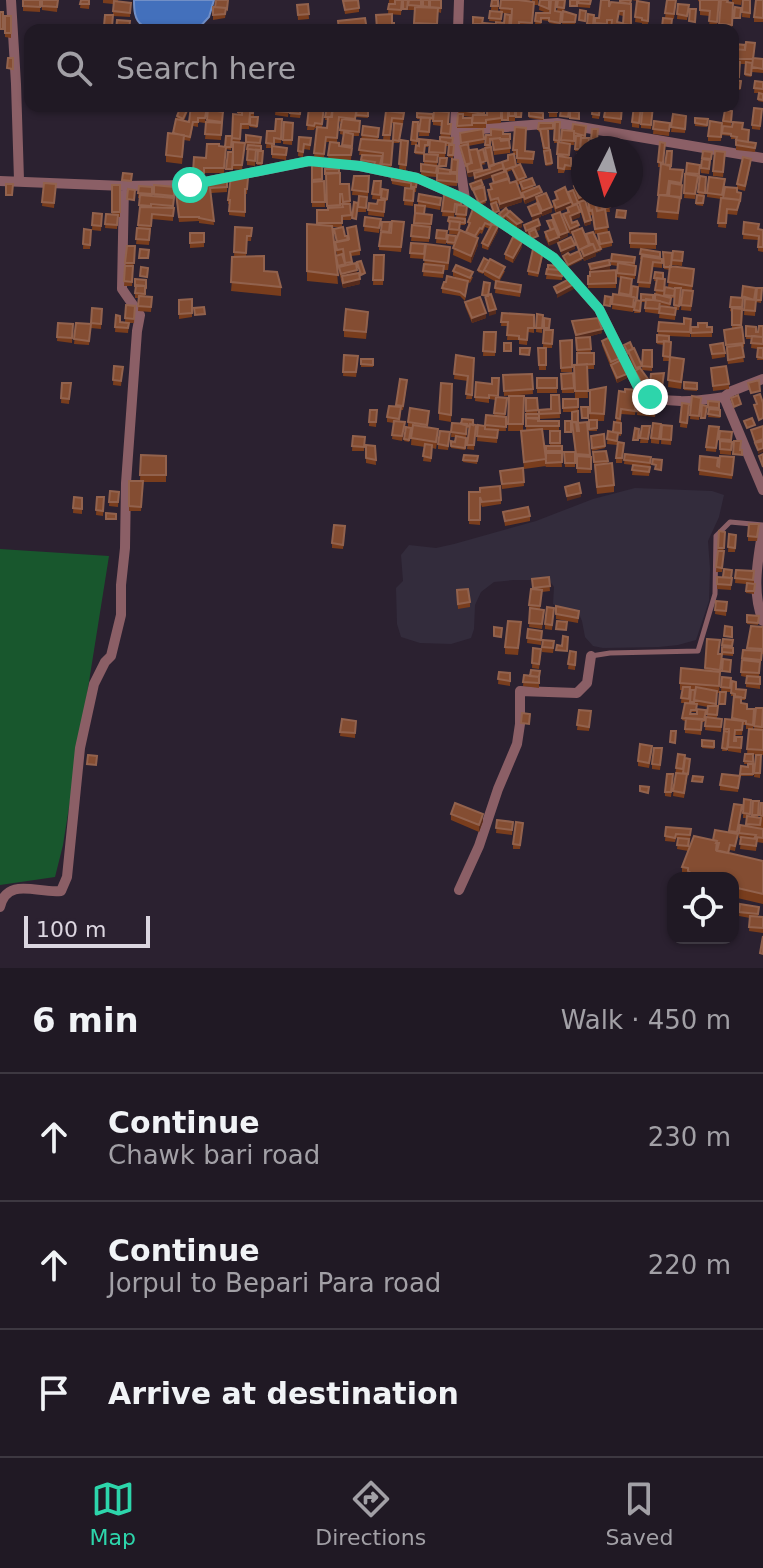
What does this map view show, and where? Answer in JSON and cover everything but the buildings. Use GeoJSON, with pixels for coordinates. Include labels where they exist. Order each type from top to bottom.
{"type":"FeatureCollection","features":[{"type":"Feature","properties":{"kind":"street"},"geometry":{"type":"LineString","coordinates":[[11,0],[19,180]]}},
{"type":"Feature","properties":{"kind":"street"},"geometry":{"type":"LineString","coordinates":[[458,24],[459,0]]}},
{"type":"Feature","properties":{"kind":"street"},"geometry":{"type":"LineString","coordinates":[[456,112],[455,131],[465,199]]}},
{"type":"Feature","properties":{"kind":"street"},"geometry":{"type":"LineString","coordinates":[[455,131],[557,123],[763,158]]}},
{"type":"Feature","properties":{"kind":"street"},"geometry":{"type":"LineString","coordinates":[[0,181],[190,185],[309,161],[360,166],[417,178],[465,199],[554,258],[599,309],[640,391],[650,397],[664,401],[724,397],[763,379]]}},
{"type":"Feature","properties":{"kind":"street"},"geometry":{"type":"LineString","coordinates":[[0,907],[8,891],[17,887],[61,891],[67,877],[80,748],[94,684],[111,656],[121,615],[126,483],[140,315],[122,289],[124,186]]}},
{"type":"Feature","properties":{"kind":"street"},"geometry":{"type":"LineString","coordinates":[[724,397],[763,490]]}},
{"type":"Feature","properties":{"kind":"street"},"geometry":{"type":"LineString","coordinates":[[763,527],[757,566],[757,606],[763,621]]}},
{"type":"Feature","properties":{"kind":"street"},"geometry":{"type":"LineString","coordinates":[[459,890],[517,744],[520,691],[577,693],[587,683],[591,656]]}},
{"type":"Feature","properties":{"kind":"lane"},"geometry":{"type":"LineString","coordinates":[[591,656],[698,651],[715,594],[716,536],[730,522],[763,527]]}},
{"type":"Feature","properties":{"kind":"shaded area"},"geometry":{"type":"Polygon","coordinates":[[[635,488],[712,491],[724,495],[719,517],[708,541],[709,601],[696,640],[659,647],[593,646],[585,637],[578,612],[553,604],[554,587],[549,580],[494,582],[481,592],[475,605],[471,638],[451,644],[420,643],[401,637],[397,624],[396,588],[403,581],[401,555],[409,545],[436,548],[454,544],[635,488]]]}},
{"type":"Feature","properties":{"kind":"green space"},"geometry":{"type":"Polygon","coordinates":[[[0,549],[109,556],[63,845],[55,877],[0,885],[0,549]]]}},
{"type":"Feature","properties":{"kind":"water"},"geometry":{"type":"Polygon","coordinates":[[[134,0],[214,0],[209,17],[203,24],[140,24],[134,10],[134,0]]]}},
{"type":"Feature","properties":{"kind":"route"},"geometry":{"type":"LineString","coordinates":[[190,185],[309,161],[360,166],[417,178],[465,199],[554,258],[599,309],[640,391],[650,397]]}}]}
